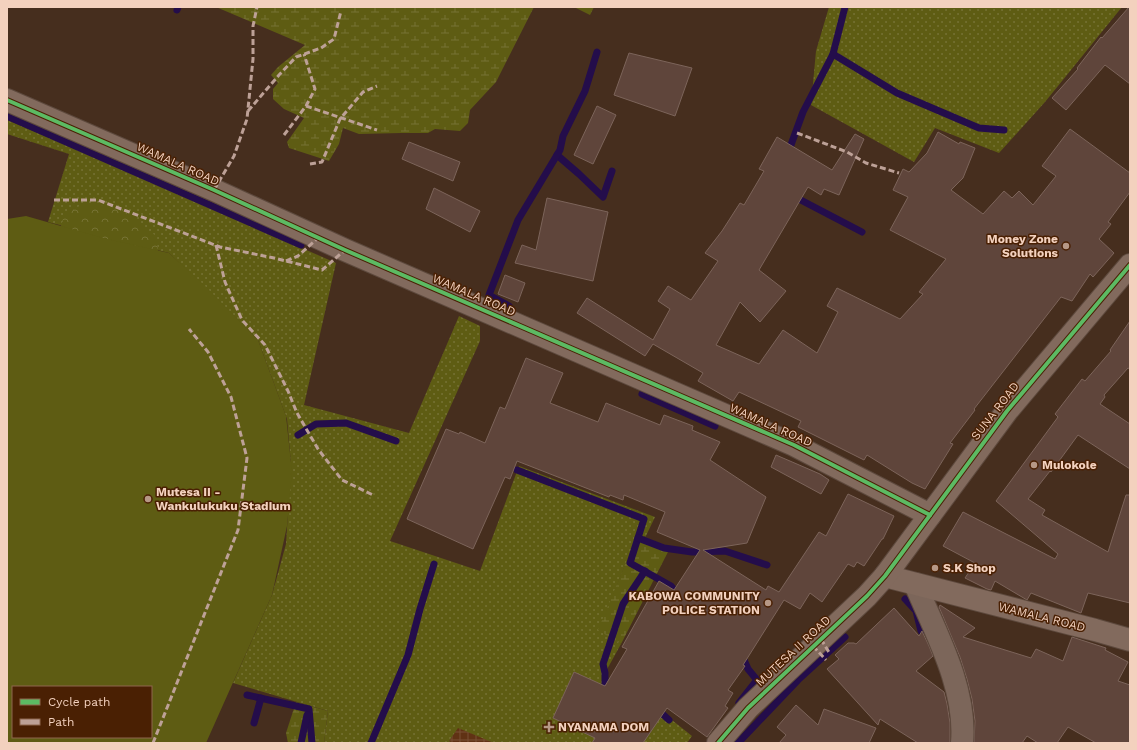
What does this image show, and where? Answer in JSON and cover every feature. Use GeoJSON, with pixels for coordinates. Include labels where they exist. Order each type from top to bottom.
{"type":"FeatureCollection","features":[{"type":"Feature","properties":{"kind":"street","name":"WAMALA ROAD"},"geometry":{"type":"LineString","coordinates":[[7,100],[214,190],[345,250],[794,445],[930,515]]}},
{"type":"Feature","properties":{"kind":"street","name":"SUNA ROAD"},"geometry":{"type":"LineString","coordinates":[[885,576],[1007,411],[1130,265]]}},
{"type":"Feature","properties":{"kind":"street","name":"WAMALA ROAD"},"geometry":{"type":"LineString","coordinates":[[885,576],[1130,640]]}},
{"type":"Feature","properties":{"kind":"street","name":"MUTESA II ROAD"},"geometry":{"type":"LineString","coordinates":[[718,743],[748,708],[866,596],[885,576]]}},
{"type":"Feature","properties":{"kind":"street"},"geometry":{"type":"LineString","coordinates":[[915,584],[950,667],[963,719],[962,743]]}},
{"type":"Feature","properties":{"kind":"shaded area"},"geometry":{"type":"Polygon","coordinates":[[[458,727],[496,743],[452,743],[449,741],[458,727]]]}},
{"type":"Feature","properties":{"kind":"green space"},"geometry":{"type":"Polygon","coordinates":[[[216,7],[534,7],[496,82],[470,110],[468,123],[460,131],[435,129],[428,133],[359,134],[343,128],[339,144],[329,161],[289,148],[287,142],[304,118],[284,109],[273,99],[273,89],[278,83],[271,75],[278,67],[305,45],[216,7]]]}},
{"type":"Feature","properties":{"kind":"green space"},"geometry":{"type":"Polygon","coordinates":[[[574,7],[594,7],[590,15],[574,7]]]}},
{"type":"Feature","properties":{"kind":"green space"},"geometry":{"type":"Polygon","coordinates":[[[829,7],[1122,7],[1045,102],[999,153],[935,128],[914,162],[811,105],[816,51],[829,7]]]}},
{"type":"Feature","properties":{"kind":"green space"},"geometry":{"type":"Polygon","coordinates":[[[7,120],[336,263],[304,405],[409,433],[459,316],[480,326],[480,341],[390,541],[480,571],[519,466],[655,517],[646,536],[636,538],[599,630],[621,644],[605,673],[605,685],[614,695],[648,701],[692,736],[687,743],[494,743],[458,728],[449,741],[453,743],[324,743],[328,711],[233,683],[272,595],[286,544],[291,464],[287,419],[258,340],[169,253],[48,222],[69,154],[7,134],[7,120]]]}},
{"type":"Feature","properties":{"kind":"green space"},"geometry":{"type":"Polygon","coordinates":[[[83,204],[116,206],[156,236],[159,258],[54,251],[64,215],[83,204]]]}},
{"type":"Feature","properties":{"kind":"green space","name":"Mutesa II - Wankulukuku Stadium"},"geometry":{"type":"Polygon","coordinates":[[[26,216],[103,238],[169,253],[204,285],[258,340],[286,416],[292,472],[287,526],[272,595],[206,743],[7,743],[7,219],[26,216]]]}},
{"type":"Feature","properties":{"kind":"green space"},"geometry":{"type":"Polygon","coordinates":[[[636,538],[670,548],[621,644],[598,630],[636,538]]]}},
{"type":"Feature","properties":{"kind":"green space"},"geometry":{"type":"Polygon","coordinates":[[[296,702],[328,711],[324,743],[288,743],[286,733],[296,702]]]}},
{"type":"Feature","properties":{"kind":"building"},"geometry":{"type":"Polygon","coordinates":[[[1129,7],[1130,84],[1105,65],[1066,110],[1052,98],[1078,69],[1077,68],[1101,37],[1102,38],[1129,7]]]}},
{"type":"Feature","properties":{"kind":"building"},"geometry":{"type":"Polygon","coordinates":[[[629,53],[692,68],[675,116],[614,95],[629,53]]]}},
{"type":"Feature","properties":{"kind":"building"},"geometry":{"type":"Polygon","coordinates":[[[597,106],[616,115],[593,164],[574,155],[597,106]]]}},
{"type":"Feature","properties":{"kind":"building"},"geometry":{"type":"Polygon","coordinates":[[[1070,129],[1130,173],[1130,192],[1108,222],[1111,224],[1099,239],[1114,253],[1093,277],[1090,274],[1072,301],[1061,297],[974,409],[975,410],[950,443],[953,444],[925,489],[912,483],[867,455],[864,460],[798,427],[801,421],[739,392],[733,401],[698,381],[703,373],[653,344],[645,356],[577,313],[587,298],[653,340],[670,309],[658,301],[668,286],[691,300],[718,261],[705,253],[722,231],[740,203],[744,205],[764,171],[759,169],[777,137],[832,170],[855,134],[864,139],[839,195],[824,189],[821,195],[808,187],[759,270],[786,291],[760,322],[740,302],[716,345],[759,364],[783,330],[817,353],[838,312],[827,306],[837,288],[900,319],[923,294],[919,292],[946,259],[890,230],[908,197],[893,190],[903,169],[909,172],[927,153],[938,132],[959,144],[960,142],[975,148],[963,178],[951,190],[983,214],[1004,191],[1012,198],[1019,191],[1033,205],[1056,176],[1042,166],[1070,129]]]}},
{"type":"Feature","properties":{"kind":"building"},"geometry":{"type":"Polygon","coordinates":[[[409,142],[460,162],[453,181],[402,159],[409,142]]]}},
{"type":"Feature","properties":{"kind":"building"},"geometry":{"type":"Polygon","coordinates":[[[434,188],[480,211],[470,232],[426,209],[434,188]]]}},
{"type":"Feature","properties":{"kind":"building"},"geometry":{"type":"Polygon","coordinates":[[[547,198],[608,212],[593,281],[515,263],[522,245],[536,250],[547,198]]]}},
{"type":"Feature","properties":{"kind":"building"},"geometry":{"type":"Polygon","coordinates":[[[505,275],[525,283],[518,302],[498,294],[505,275]]]}},
{"type":"Feature","properties":{"kind":"building"},"geometry":{"type":"Polygon","coordinates":[[[1130,321],[1130,369],[1128,368],[1104,395],[1105,397],[1100,404],[1130,424],[1130,469],[1078,435],[1051,472],[1050,471],[1028,499],[1045,510],[1042,515],[1108,552],[1126,495],[1130,495],[1130,603],[1088,593],[1081,613],[1031,593],[1027,600],[995,581],[991,590],[965,578],[975,563],[943,546],[963,512],[1055,559],[1058,554],[996,501],[1058,417],[1055,414],[1082,379],[1085,381],[1111,351],[1110,350],[1130,321]]]}},
{"type":"Feature","properties":{"kind":"building"},"geometry":{"type":"Polygon","coordinates":[[[526,358],[563,373],[550,403],[598,422],[606,403],[660,425],[664,415],[693,426],[692,430],[720,442],[710,460],[766,497],[747,543],[703,550],[766,590],[768,586],[779,592],[819,532],[826,536],[848,494],[894,516],[883,539],[864,566],[857,562],[854,567],[848,564],[822,602],[810,593],[800,609],[784,600],[743,665],[745,666],[728,690],[733,693],[725,706],[728,708],[707,737],[667,708],[643,743],[592,743],[595,738],[553,718],[574,672],[605,686],[627,649],[622,647],[659,581],[674,590],[700,550],[657,532],[665,512],[624,495],[623,500],[610,495],[609,497],[517,461],[510,479],[505,477],[473,549],[407,519],[446,429],[459,434],[460,432],[485,443],[500,407],[505,409],[526,358]]]}},
{"type":"Feature","properties":{"kind":"building"},"geometry":{"type":"Polygon","coordinates":[[[776,455],[820,474],[829,480],[821,494],[771,467],[776,455]]]}},
{"type":"Feature","properties":{"kind":"building"},"geometry":{"type":"Polygon","coordinates":[[[940,605],[975,628],[963,637],[1031,658],[1036,649],[1063,661],[1072,637],[1106,648],[1105,650],[1128,662],[1118,681],[1130,685],[1130,743],[1096,743],[1068,727],[1057,743],[1038,743],[1027,736],[1022,743],[974,743],[975,721],[972,699],[960,657],[939,607],[940,605]]]}},
{"type":"Feature","properties":{"kind":"building"},"geometry":{"type":"Polygon","coordinates":[[[894,608],[919,636],[922,631],[929,646],[933,656],[916,671],[944,692],[950,723],[950,743],[918,743],[880,719],[878,725],[827,669],[839,659],[835,655],[848,643],[856,644],[894,608]]]}},
{"type":"Feature","properties":{"kind":"building"},"geometry":{"type":"Polygon","coordinates":[[[796,705],[818,725],[824,709],[876,728],[869,743],[779,743],[786,735],[777,727],[796,705]]]}},
{"type":"Feature","properties":{"kind":"waterway"},"geometry":{"type":"LineString","coordinates":[[845,7],[833,54],[897,93],[979,128],[1004,130]]}},
{"type":"Feature","properties":{"kind":"waterway"},"geometry":{"type":"LineString","coordinates":[[509,306],[489,295],[518,220],[560,150],[563,136],[585,91],[597,52]]}},
{"type":"Feature","properties":{"kind":"waterway"},"geometry":{"type":"LineString","coordinates":[[788,153],[803,112],[833,54]]}},
{"type":"Feature","properties":{"kind":"waterway"},"geometry":{"type":"LineString","coordinates":[[7,116],[301,245]]}},
{"type":"Feature","properties":{"kind":"waterway"},"geometry":{"type":"LineString","coordinates":[[557,155],[603,197],[612,171]]}},
{"type":"Feature","properties":{"kind":"waterway"},"geometry":{"type":"LineString","coordinates":[[794,195],[795,197],[862,232]]}},
{"type":"Feature","properties":{"kind":"waterway"},"geometry":{"type":"LineString","coordinates":[[642,394],[715,426]]}},
{"type":"Feature","properties":{"kind":"waterway"},"geometry":{"type":"LineString","coordinates":[[298,435],[316,424],[346,423],[396,441]]}},
{"type":"Feature","properties":{"kind":"waterway"},"geometry":{"type":"LineString","coordinates":[[517,470],[644,519],[630,563],[671,586],[676,592],[675,599]]}},
{"type":"Feature","properties":{"kind":"waterway"},"geometry":{"type":"LineString","coordinates":[[638,538],[664,548],[692,552],[725,551],[767,565]]}},
{"type":"Feature","properties":{"kind":"waterway"},"geometry":{"type":"LineString","coordinates":[[371,743],[408,655],[434,564]]}},
{"type":"Feature","properties":{"kind":"waterway"},"geometry":{"type":"LineString","coordinates":[[612,693],[605,685],[603,664],[623,604],[645,571]]}},
{"type":"Feature","properties":{"kind":"waterway"},"geometry":{"type":"LineString","coordinates":[[905,599],[916,611],[921,631]]}},
{"type":"Feature","properties":{"kind":"waterway"},"geometry":{"type":"LineString","coordinates":[[738,743],[798,680],[845,637]]}},
{"type":"Feature","properties":{"kind":"waterway"},"geometry":{"type":"LineString","coordinates":[[739,657],[744,660],[748,669],[757,680],[739,703]]}},
{"type":"Feature","properties":{"kind":"waterway"},"geometry":{"type":"LineString","coordinates":[[247,695],[309,709],[312,743]]}},
{"type":"Feature","properties":{"kind":"waterway"},"geometry":{"type":"LineString","coordinates":[[254,723],[261,698]]}},
{"type":"Feature","properties":{"kind":"waterway"},"geometry":{"type":"LineString","coordinates":[[656,708],[669,720]]}},
{"type":"Feature","properties":{"kind":"waterway"},"geometry":{"type":"LineString","coordinates":[[301,743],[307,715]]}},
{"type":"Feature","properties":{"kind":"marked path"},"geometry":{"type":"LineString","coordinates":[[214,190],[234,156],[247,119],[253,59],[253,26],[257,7]]}},
{"type":"Feature","properties":{"kind":"marked path"},"geometry":{"type":"LineString","coordinates":[[248,111],[296,57],[321,48],[334,39],[341,11]]}},
{"type":"Feature","properties":{"kind":"marked path"},"geometry":{"type":"LineString","coordinates":[[284,135],[306,106],[315,89],[304,54]]}},
{"type":"Feature","properties":{"kind":"marked path"},"geometry":{"type":"LineString","coordinates":[[310,164],[322,162],[340,119],[363,92],[377,86]]}},
{"type":"Feature","properties":{"kind":"marked path"},"geometry":{"type":"LineString","coordinates":[[306,106],[377,130]]}},
{"type":"Feature","properties":{"kind":"marked path"},"geometry":{"type":"LineString","coordinates":[[797,133],[847,152],[866,163],[899,173]]}},
{"type":"Feature","properties":{"kind":"marked path"},"geometry":{"type":"LineString","coordinates":[[54,200],[98,200],[220,247],[322,270],[345,250]]}},
{"type":"Feature","properties":{"kind":"marked path"},"geometry":{"type":"LineString","coordinates":[[286,261],[298,256],[319,237]]}},
{"type":"Feature","properties":{"kind":"marked path"},"geometry":{"type":"LineString","coordinates":[[216,245],[225,282],[242,320],[265,345],[288,391],[297,413],[318,449],[342,480],[373,495]]}},
{"type":"Feature","properties":{"kind":"marked path"},"geometry":{"type":"LineString","coordinates":[[153,743],[238,530],[247,458],[231,397],[208,352],[189,329]]}},
{"type":"Feature","properties":{"kind":"marked path"},"geometry":{"type":"LineString","coordinates":[[821,639],[830,654]]}},
{"type":"Feature","properties":{"kind":"marked path"},"geometry":{"type":"LineString","coordinates":[[813,646],[826,660]]}},
{"type":"Feature","properties":{"kind":"cycle path"},"geometry":{"type":"LineString","coordinates":[[7,100],[214,190],[345,250],[794,445],[930,515]]}},
{"type":"Feature","properties":{"kind":"cycle path"},"geometry":{"type":"LineString","coordinates":[[718,743],[748,708],[867,596],[885,576],[1007,411],[1130,265]]}},
{"type":"Feature","properties":{"kind":"place","name":"Money Zone Solutions"},"geometry":{"type":"Point","coordinates":[1066,246]}},
{"type":"Feature","properties":{"kind":"place","name":"Mulokole"},"geometry":{"type":"Point","coordinates":[1034,465]}},
{"type":"Feature","properties":{"kind":"place","name":"Mutesa II - Wankulukuku Stadium"},"geometry":{"type":"Point","coordinates":[148,499]}},
{"type":"Feature","properties":{"kind":"place","name":"S.K Shop"},"geometry":{"type":"Point","coordinates":[935,568]}},
{"type":"Feature","properties":{"kind":"place","name":"KABOWA COMMUNITY POLICE STATION"},"geometry":{"type":"Point","coordinates":[768,603]}},
{"type":"Feature","properties":{"kind":"place","name":"NYANAMA DOM"},"geometry":{"type":"Point","coordinates":[549,727]}}]}
